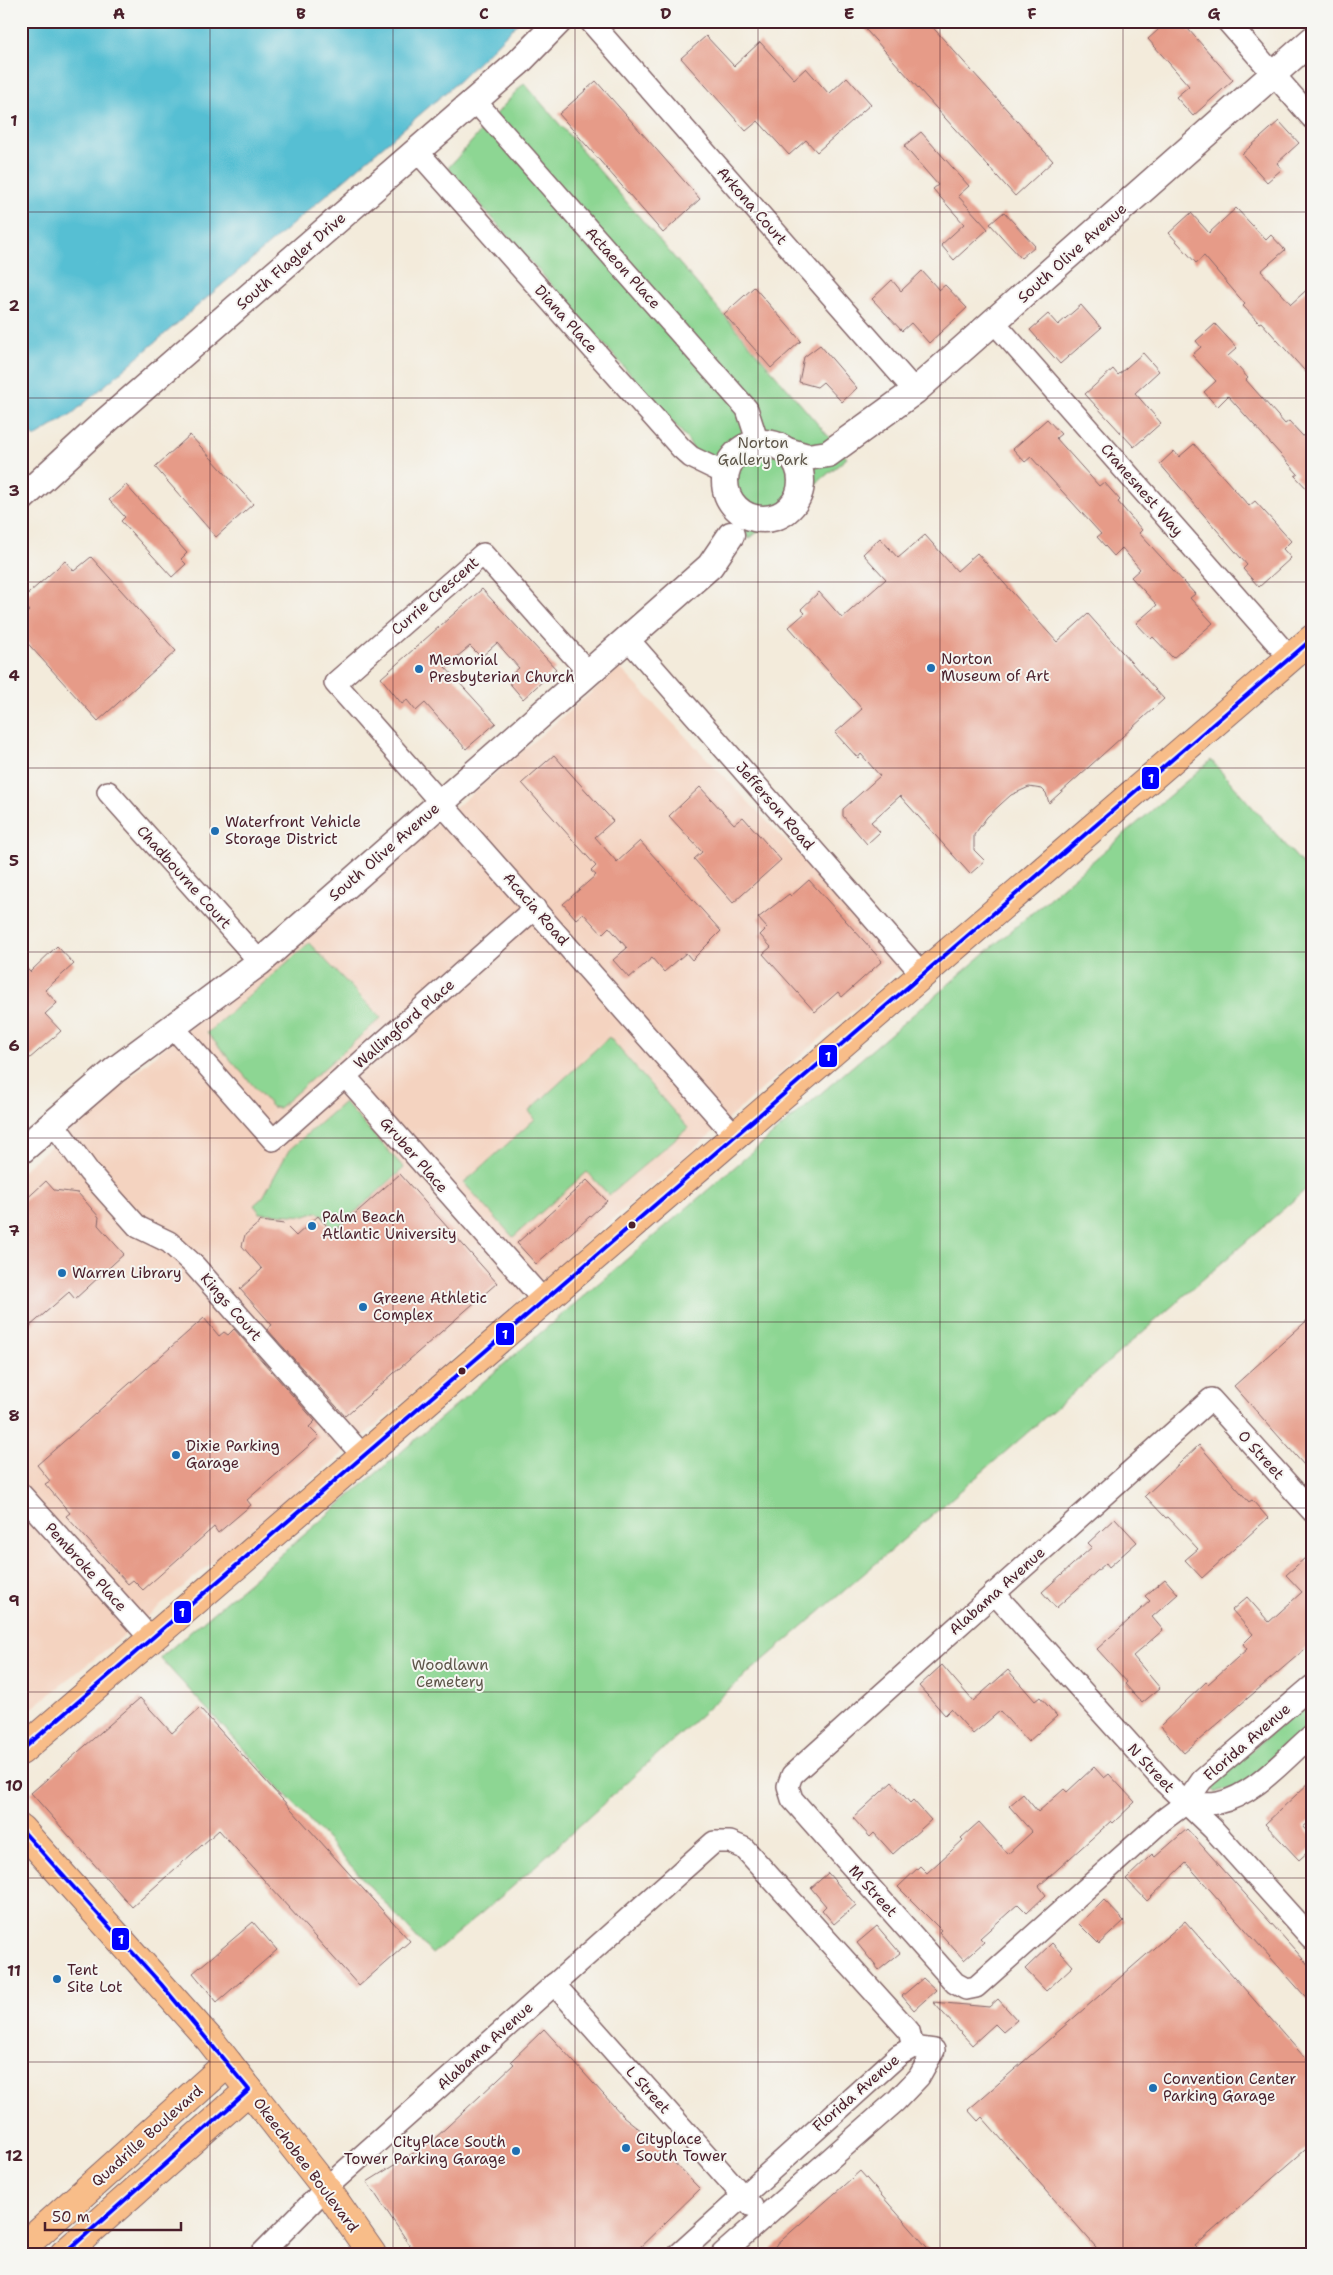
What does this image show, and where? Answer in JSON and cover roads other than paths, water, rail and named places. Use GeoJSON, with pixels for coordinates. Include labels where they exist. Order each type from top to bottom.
{"type":"FeatureCollection","features":[{"type":"Feature","properties":{"kind":"main road"},"geometry":{"type":"LineString","coordinates":[[21,1751],[1312,639]]}},
{"type":"Feature","properties":{"kind":"main road","name":"Okeechobee Boulevard"},"geometry":{"type":"LineString","coordinates":[[21,1829],[161,1984],[228,2064],[326,2188],[372,2254]]}},
{"type":"Feature","properties":{"kind":"main road","name":"Quadrille Boulevard"},"geometry":{"type":"LineString","coordinates":[[26,2247],[228,2064]]}},
{"type":"Feature","properties":{"kind":"main road"},"geometry":{"type":"LineString","coordinates":[[64,2254],[249,2090]]}},
{"type":"Feature","properties":{"kind":"street","name":"South Flagler Drive"},"geometry":{"type":"LineString","coordinates":[[21,499],[107,420],[518,64],[559,21]]}},
{"type":"Feature","properties":{"kind":"street","name":"Arkona Court"},"geometry":{"type":"LineString","coordinates":[[590,21],[915,391]]}},
{"type":"Feature","properties":{"kind":"street"},"geometry":{"type":"LineString","coordinates":[[1227,21],[1312,118]]}},
{"type":"Feature","properties":{"kind":"street","name":"South Olive Avenue"},"geometry":{"type":"LineString","coordinates":[[801,484],[823,456],[840,447],[915,391],[1312,40]]}},
{"type":"Feature","properties":{"kind":"street","name":"Actaeon Place"},"geometry":{"type":"LineString","coordinates":[[475,102],[747,409],[758,443]]}},
{"type":"Feature","properties":{"kind":"street","name":"Diana Place"},"geometry":{"type":"LineString","coordinates":[[417,151],[681,448],[727,485]]}},
{"type":"Feature","properties":{"kind":"street","name":"Cranesnest Way"},"geometry":{"type":"LineString","coordinates":[[994,322],[1290,658]]}},
{"type":"Feature","properties":{"kind":"street"},"geometry":{"type":"LineString","coordinates":[[787,451],[795,460],[800,472],[801,484],[798,494],[786,511],[767,518],[748,528],[738,536],[731,535],[728,531],[727,485],[730,462],[737,453],[747,446],[758,443],[778,446],[807,457],[823,456]]}},
{"type":"Feature","properties":{"kind":"street"},"geometry":{"type":"LineString","coordinates":[[727,485],[744,514],[755,518],[767,518]]}},
{"type":"Feature","properties":{"kind":"street","name":"South Olive Avenue"},"geometry":{"type":"LineString","coordinates":[[21,1151],[115,1070],[260,962],[710,566],[731,535]]}},
{"type":"Feature","properties":{"kind":"street","name":"Currie Crescent"},"geometry":{"type":"LineString","coordinates":[[336,684],[482,554],[588,672]]}},
{"type":"Feature","properties":{"kind":"street","name":"Jefferson Road"},"geometry":{"type":"LineString","coordinates":[[626,638],[922,974]]}},
{"type":"Feature","properties":{"kind":"street","name":"Acacia Road"},"geometry":{"type":"LineString","coordinates":[[336,684],[536,908],[735,1136]]}},
{"type":"Feature","properties":{"kind":"street","name":"Chadbourne Court"},"geometry":{"type":"LineString","coordinates":[[108,792],[260,962]]}},
{"type":"Feature","properties":{"kind":"street","name":"Wallingford Place"},"geometry":{"type":"LineString","coordinates":[[173,1027],[273,1140],[536,908]]}},
{"type":"Feature","properties":{"kind":"street","name":"Gruber Place"},"geometry":{"type":"LineString","coordinates":[[345,1076],[544,1301]]}},
{"type":"Feature","properties":{"kind":"street","name":"Kings Court"},"geometry":{"type":"LineString","coordinates":[[53,1123],[89,1172],[138,1227],[170,1242],[194,1265],[364,1457]]}},
{"type":"Feature","properties":{"kind":"street","name":"O Street"},"geometry":{"type":"LineString","coordinates":[[1211,1399],[1309,1502]]}},
{"type":"Feature","properties":{"kind":"street","name":"Alabama Avenue"},"geometry":{"type":"LineString","coordinates":[[788,1786],[792,1775],[1211,1399]]}},
{"type":"Feature","properties":{"kind":"street","name":"Pembroke Place"},"geometry":{"type":"LineString","coordinates":[[21,1494],[151,1639]]}},
{"type":"Feature","properties":{"kind":"street","name":"N Street"},"geometry":{"type":"LineString","coordinates":[[994,1593],[1164,1782],[1213,1829],[1312,1939]]}},
{"type":"Feature","properties":{"kind":"street","name":"Florida Avenue"},"geometry":{"type":"LineString","coordinates":[[966,1989],[976,1987],[1163,1820],[1186,1803],[1202,1780],[1312,1686]]}},
{"type":"Feature","properties":{"kind":"street","name":"Florida Avenue"},"geometry":{"type":"LineString","coordinates":[[1186,1803],[1217,1803],[1233,1798],[1254,1786],[1312,1735]]}},
{"type":"Feature","properties":{"kind":"street","name":"M Street"},"geometry":{"type":"LineString","coordinates":[[788,1786],[792,1799],[955,1983],[966,1989]]}},
{"type":"Feature","properties":{"kind":"street","name":"Alabama Avenue"},"geometry":{"type":"LineString","coordinates":[[260,2254],[326,2188],[714,1842],[730,1842],[744,1848],[909,2031],[914,2047]]}},
{"type":"Feature","properties":{"kind":"street","name":"L Street"},"geometry":{"type":"LineString","coordinates":[[554,1984],[763,2219]]}},
{"type":"Feature","properties":{"kind":"street","name":"Florida Avenue"},"geometry":{"type":"LineString","coordinates":[[679,2254],[899,2055],[914,2047],[934,2050],[919,2077],[896,2101],[722,2254]]}},
{"type":"Feature","properties":{"kind":"water"},"geometry":{"type":"Polygon","coordinates":[[[21,21],[520,21],[460,80],[73,413],[35,437],[21,421],[21,21]]]}},
{"type":"Feature","properties":{"kind":"place","name":"Norton Museum of Art"},"geometry":{"type":"Point","coordinates":[931,668]}},
{"type":"Feature","properties":{"kind":"place","name":"Memorial Presbyterian Church"},"geometry":{"type":"Point","coordinates":[419,669]}},
{"type":"Feature","properties":{"kind":"place","name":"Waterfront Vehicle Storage District"},"geometry":{"type":"Point","coordinates":[215,831]}},
{"type":"Feature","properties":{"kind":"place","name":"Palm Beach Atlantic University"},"geometry":{"type":"Point","coordinates":[312,1226]}},
{"type":"Feature","properties":{"kind":"place","name":"Warren Library"},"geometry":{"type":"Point","coordinates":[62,1273]}},
{"type":"Feature","properties":{"kind":"place","name":"Greene Athletic Complex"},"geometry":{"type":"Point","coordinates":[363,1307]}},
{"type":"Feature","properties":{"kind":"place","name":"Dixie Parking Garage"},"geometry":{"type":"Point","coordinates":[176,1455]}},
{"type":"Feature","properties":{"kind":"place","name":"Tent Site Lot"},"geometry":{"type":"Point","coordinates":[57,1979]}},
{"type":"Feature","properties":{"kind":"place","name":"Convention Center Parking Garage"},"geometry":{"type":"Point","coordinates":[1153,2088]}},
{"type":"Feature","properties":{"kind":"place","name":"Cityplace South Tower"},"geometry":{"type":"Point","coordinates":[626,2148]}},
{"type":"Feature","properties":{"kind":"place","name":"CityPlace South Tower Parking Garage"},"geometry":{"type":"Point","coordinates":[516,2151]}},
{"type":"Feature","properties":{"kind":"park label","name":"Norton Gallery Park"},"geometry":{"type":"Point","coordinates":[763,452]}},
{"type":"Feature","properties":{"kind":"park label","name":"Woodlawn Cemetery"},"geometry":{"type":"Point","coordinates":[450,1674]}}]}
